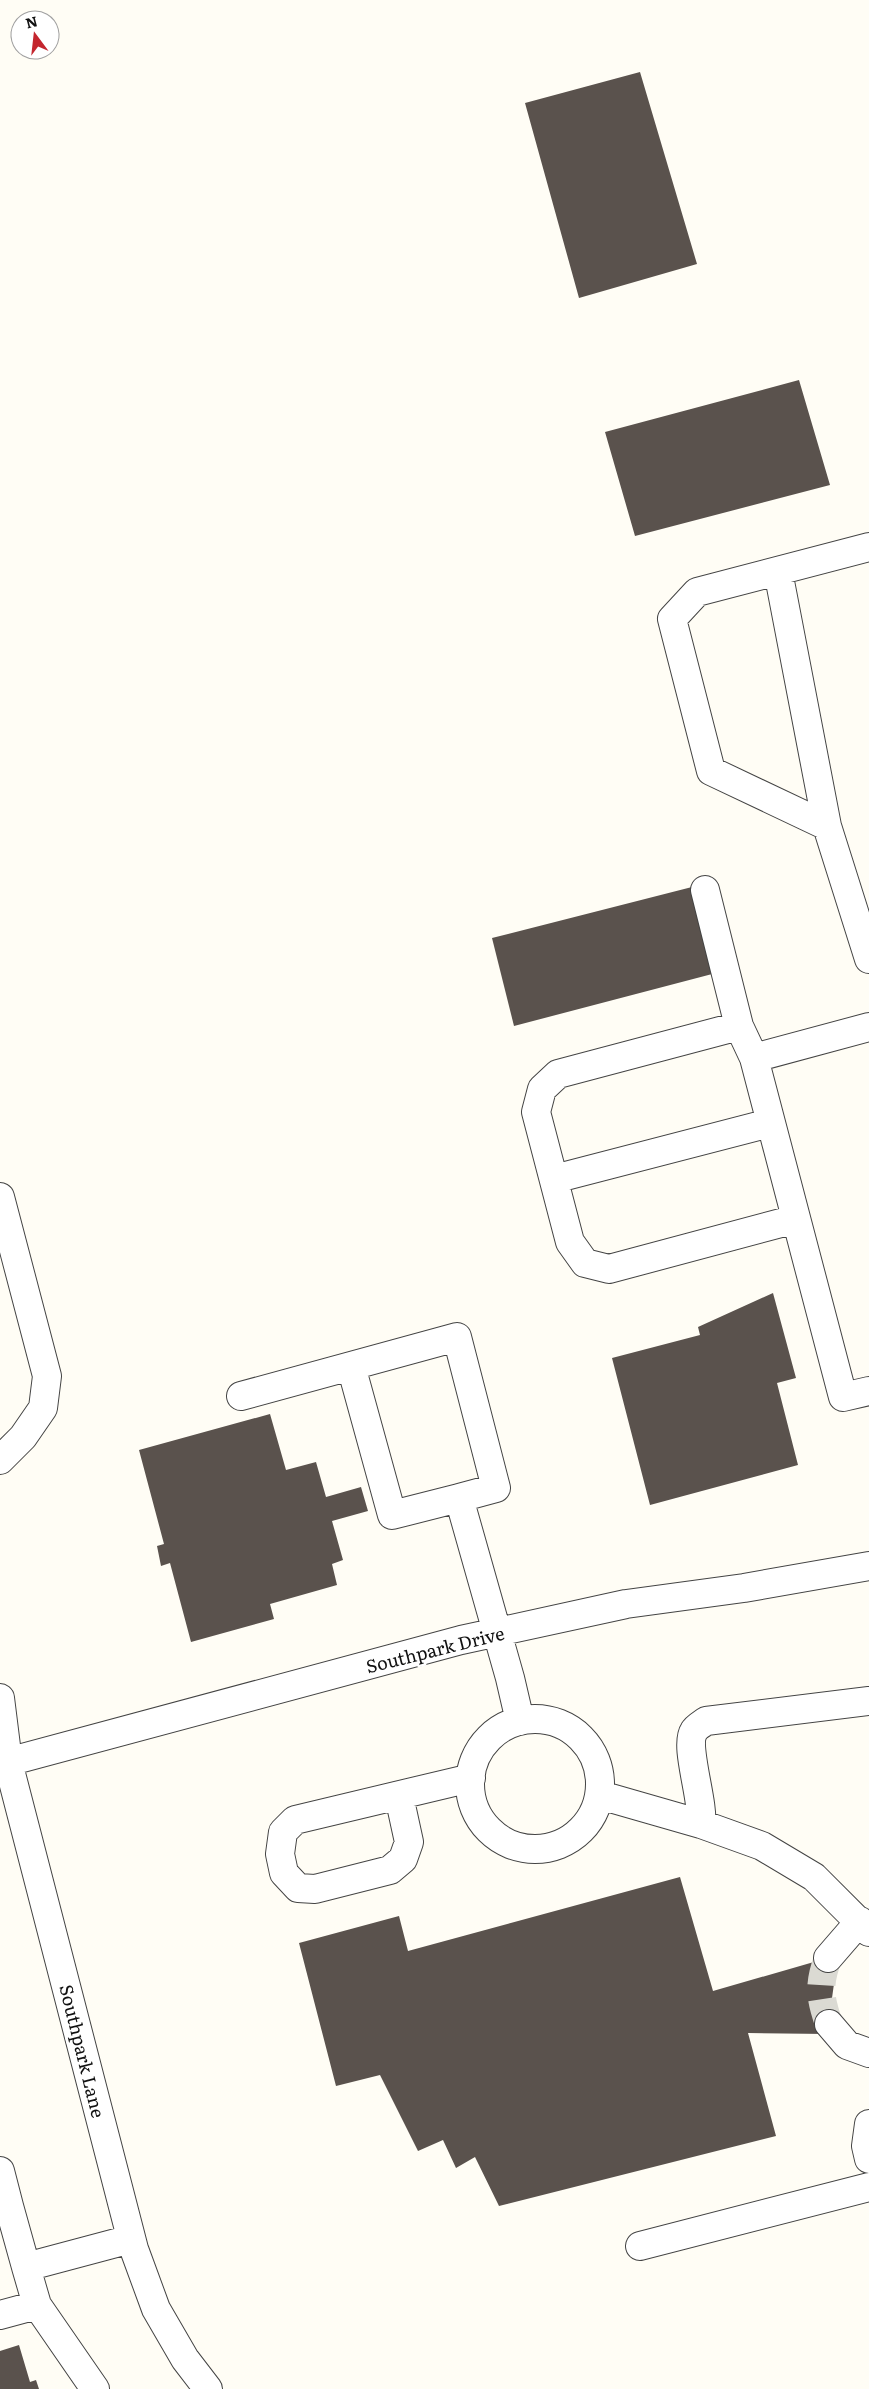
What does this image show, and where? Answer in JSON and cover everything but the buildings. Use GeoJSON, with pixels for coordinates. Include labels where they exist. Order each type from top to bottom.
{"type":"FeatureCollection","features":[{"type":"Feature","properties":{"kind":"street"},"geometry":{"type":"LineString","coordinates":[[828,826],[711,771],[672,620],[697,592],[869,547]]}},
{"type":"Feature","properties":{"kind":"street"},"geometry":{"type":"LineString","coordinates":[[778,571],[828,826],[869,959]]}},
{"type":"Feature","properties":{"kind":"street"},"geometry":{"type":"LineString","coordinates":[[705,890],[739,1026],[754,1058],[844,1397],[869,1390]]}},
{"type":"Feature","properties":{"kind":"street"},"geometry":{"type":"LineString","coordinates":[[739,1026],[558,1074],[542,1089],[536,1112],[570,1242],[585,1263],[609,1269],[796,1219]]}},
{"type":"Feature","properties":{"kind":"street"},"geometry":{"type":"LineString","coordinates":[[754,1058],[869,1027]]}},
{"type":"Feature","properties":{"kind":"street"},"geometry":{"type":"LineString","coordinates":[[554,1180],[770,1123]]}},
{"type":"Feature","properties":{"kind":"street"},"geometry":{"type":"LineString","coordinates":[[0,1197],[47,1376],[43,1408],[24,1437],[0,1460]]}},
{"type":"Feature","properties":{"kind":"street"},"geometry":{"type":"LineString","coordinates":[[241,1396],[457,1337],[496,1488],[392,1515],[351,1366]]}},
{"type":"Feature","properties":{"kind":"street"},"geometry":{"type":"LineString","coordinates":[[459,1498],[520,1721]]}},
{"type":"Feature","properties":{"kind":"street","name":"Southpark Drive"},"geometry":{"type":"LineString","coordinates":[[4,1763],[497,1632],[626,1604],[744,1588],[869,1566]]}},
{"type":"Feature","properties":{"kind":"street","name":"Southpark Lane"},"geometry":{"type":"LineString","coordinates":[[0,1698],[4,1763],[131,2239],[156,2309],[186,2359],[208,2389]]}},
{"type":"Feature","properties":{"kind":"street"},"geometry":{"type":"LineString","coordinates":[[701,1824],[703,1810],[690,1746],[694,1731],[706,1721],[869,1701]]}},
{"type":"Feature","properties":{"kind":"street"},"geometry":{"type":"LineString","coordinates":[[541,1720],[562,1725],[580,1737],[593,1754],[600,1774],[600,1795],[593,1816],[579,1833],[560,1844],[538,1850],[516,1847],[496,1836],[481,1821],[472,1801],[471,1778],[476,1759],[486,1742],[501,1729],[520,1721],[541,1720]]}},
{"type":"Feature","properties":{"kind":"street"},"geometry":{"type":"LineString","coordinates":[[399,1796],[409,1842],[403,1859],[390,1870],[315,1889],[298,1888],[284,1873],[280,1854],[284,1832],[295,1820],[471,1778]]}},
{"type":"Feature","properties":{"kind":"street"},"geometry":{"type":"LineString","coordinates":[[600,1795],[701,1824],[762,1846],[814,1877],[865,1926],[828,1958]]}},
{"type":"Feature","properties":{"kind":"street"},"geometry":{"type":"LineString","coordinates":[[829,2024],[847,2045],[869,2053]]}},
{"type":"Feature","properties":{"kind":"street"},"geometry":{"type":"LineString","coordinates":[[869,2124],[866,2146],[869,2159]]}},
{"type":"Feature","properties":{"kind":"street"},"geometry":{"type":"LineString","coordinates":[[0,2171],[5,2207],[37,2305],[95,2389]]}},
{"type":"Feature","properties":{"kind":"street"},"geometry":{"type":"LineString","coordinates":[[640,2246],[869,2187]]}},
{"type":"Feature","properties":{"kind":"street"},"geometry":{"type":"LineString","coordinates":[[26,2267],[131,2239]]}},
{"type":"Feature","properties":{"kind":"street"},"geometry":{"type":"LineString","coordinates":[[0,2315],[37,2305]]}},
{"type":"Feature","properties":{"kind":"tunnel"},"geometry":{"type":"LineString","coordinates":[[828,1958],[821,1991],[829,2024]]}}]}
